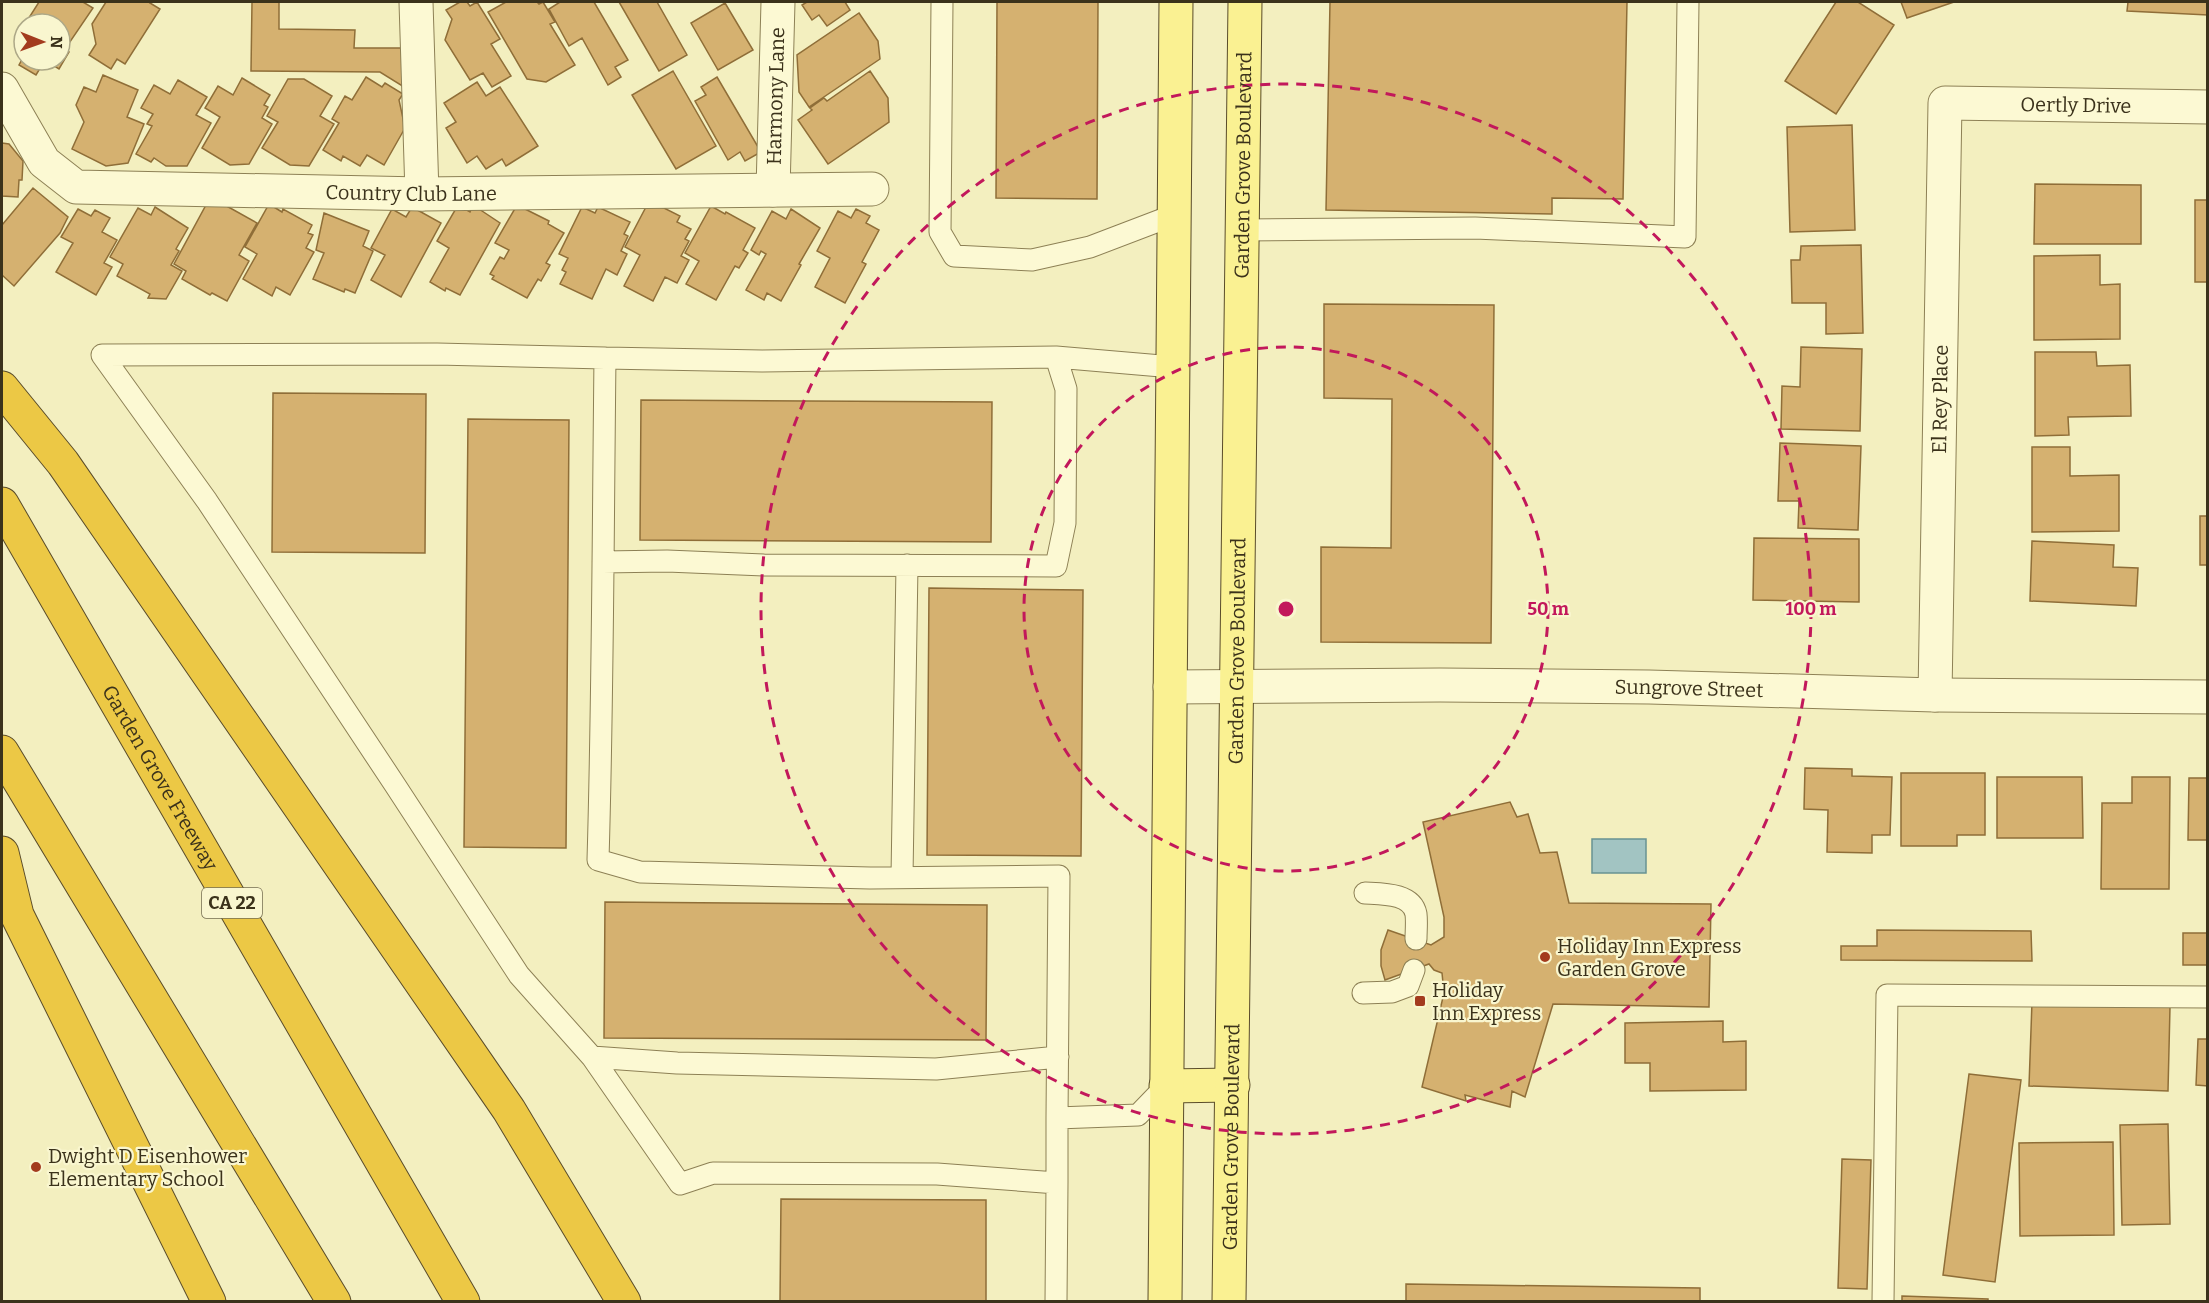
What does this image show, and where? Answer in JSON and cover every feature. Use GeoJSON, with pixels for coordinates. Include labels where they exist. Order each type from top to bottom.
{"type":"FeatureCollection","features":[{"type":"Feature","properties":{"kind":"highway"},"geometry":{"type":"LineString","coordinates":[[2,388],[63,463],[509,1110],[624,1302]]}},
{"type":"Feature","properties":{"kind":"highway","name":"Garden Grove Freeway"},"geometry":{"type":"LineString","coordinates":[[2,504],[463,1302]]}},
{"type":"Feature","properties":{"kind":"highway"},"geometry":{"type":"LineString","coordinates":[[2,752],[334,1302]]}},
{"type":"Feature","properties":{"kind":"highway"},"geometry":{"type":"LineString","coordinates":[[2,853],[17,915],[209,1302]]}},
{"type":"Feature","properties":{"kind":"main road"},"geometry":{"type":"LineString","coordinates":[[1164,1302],[1176,2]]}},
{"type":"Feature","properties":{"kind":"main road","name":"Garden Grove Boulevard"},"geometry":{"type":"LineString","coordinates":[[1229,1302],[1245,2]]}},
{"type":"Feature","properties":{"kind":"main road"},"geometry":{"type":"LineString","coordinates":[[1166,1086],[1233,1085]]}},
{"type":"Feature","properties":{"kind":"street"},"geometry":{"type":"LineString","coordinates":[[416,2],[422,194]]}},
{"type":"Feature","properties":{"kind":"street","name":"Harmony Lane"},"geometry":{"type":"LineString","coordinates":[[773,190],[778,2]]}},
{"type":"Feature","properties":{"kind":"street","name":"Country Club Lane"},"geometry":{"type":"LineString","coordinates":[[2,89],[44,162],[76,187],[422,194],[872,189]]}},
{"type":"Feature","properties":{"kind":"street","name":"Oertly Drive"},"geometry":{"type":"LineString","coordinates":[[1945,104],[2208,107]]}},
{"type":"Feature","properties":{"kind":"street","name":"El Rey Place"},"geometry":{"type":"LineString","coordinates":[[1935,695],[1945,104]]}},
{"type":"Feature","properties":{"kind":"street","name":"Sungrove Street"},"geometry":{"type":"LineString","coordinates":[[1170,687],[1440,685],[1638,687],[1935,695],[2208,698]]}},
{"type":"Feature","properties":{"kind":"lane"},"geometry":{"type":"LineString","coordinates":[[942,2],[940,232],[954,256],[1032,260],[1089,247],[1174,215]]}},
{"type":"Feature","properties":{"kind":"lane"},"geometry":{"type":"LineString","coordinates":[[1242,230],[1475,228],[1685,237],[1688,2]]}},
{"type":"Feature","properties":{"kind":"lane"},"geometry":{"type":"LineString","coordinates":[[1057,1183],[937,1174],[712,1173],[680,1184],[592,1057],[519,975],[207,501],[102,355],[437,354],[762,361],[1056,357],[1173,367]]}},
{"type":"Feature","properties":{"kind":"lane"},"geometry":{"type":"LineString","coordinates":[[603,562],[1056,566],[1065,523],[1066,389],[1056,357]]}},
{"type":"Feature","properties":{"kind":"lane"},"geometry":{"type":"LineString","coordinates":[[605,358],[602,724],[598,860],[640,872],[902,878],[1059,876],[1056,1302]]}},
{"type":"Feature","properties":{"kind":"lane"},"geometry":{"type":"LineString","coordinates":[[902,878],[907,565]]}},
{"type":"Feature","properties":{"kind":"lane"},"geometry":{"type":"LineString","coordinates":[[1365,893],[1392,894],[1409,902],[1416,913],[1416,939]]}},
{"type":"Feature","properties":{"kind":"lane"},"geometry":{"type":"LineString","coordinates":[[1363,993],[1392,992],[1408,986],[1414,970]]}},
{"type":"Feature","properties":{"kind":"lane"},"geometry":{"type":"LineString","coordinates":[[1883,1302],[1887,995],[2208,997]]}},
{"type":"Feature","properties":{"kind":"lane"},"geometry":{"type":"LineString","coordinates":[[592,1057],[677,1063],[936,1069],[1058,1057]]}},
{"type":"Feature","properties":{"kind":"lane"},"geometry":{"type":"LineString","coordinates":[[1058,1118],[1138,1115],[1166,1086]]}},
{"type":"Feature","properties":{"kind":"water"},"geometry":{"type":"Polygon","coordinates":[[[1592,839],[1646,839],[1646,873],[1592,873],[1592,839]]]}},
{"type":"Feature","properties":{"kind":"building"},"geometry":{"type":"Polygon","coordinates":[[[39,2],[83,2],[93,8],[72,39],[72,12],[33,12],[39,2]]]}},
{"type":"Feature","properties":{"kind":"building"},"geometry":{"type":"Polygon","coordinates":[[[106,2],[151,2],[160,9],[125,64],[117,59],[111,69],[89,55],[96,44],[92,24],[106,2]]]}},
{"type":"Feature","properties":{"kind":"building"},"geometry":{"type":"Polygon","coordinates":[[[252,2],[279,2],[279,29],[355,30],[354,48],[407,48],[404,87],[380,72],[251,71],[252,2]]]}},
{"type":"Feature","properties":{"kind":"building"},"geometry":{"type":"Polygon","coordinates":[[[460,2],[467,2],[470,6],[477,2],[500,39],[491,44],[511,76],[492,87],[483,73],[470,80],[445,40],[452,19],[446,10],[460,2]]]}},
{"type":"Feature","properties":{"kind":"building"},"geometry":{"type":"Polygon","coordinates":[[[506,2],[537,2],[539,4],[543,2],[555,22],[550,24],[575,65],[546,82],[527,79],[488,12],[506,2]]]}},
{"type":"Feature","properties":{"kind":"building"},"geometry":{"type":"Polygon","coordinates":[[[560,2],[594,2],[628,60],[615,67],[621,77],[608,85],[582,38],[569,46],[549,9],[560,2]]]}},
{"type":"Feature","properties":{"kind":"building"},"geometry":{"type":"Polygon","coordinates":[[[619,2],[657,2],[687,55],[659,71],[619,2]]]}},
{"type":"Feature","properties":{"kind":"building"},"geometry":{"type":"Polygon","coordinates":[[[807,2],[845,2],[850,10],[827,26],[819,15],[812,20],[802,5],[807,2]]]}},
{"type":"Feature","properties":{"kind":"building"},"geometry":{"type":"Polygon","coordinates":[[[997,2],[1098,2],[1097,199],[996,198],[997,2]]]}},
{"type":"Feature","properties":{"kind":"building"},"geometry":{"type":"Polygon","coordinates":[[[1330,2],[1627,2],[1623,199],[1552,198],[1552,214],[1326,210],[1330,2]]]}},
{"type":"Feature","properties":{"kind":"building"},"geometry":{"type":"Polygon","coordinates":[[[1836,2],[1858,2],[1894,25],[1836,114],[1785,81],[1836,2]]]}},
{"type":"Feature","properties":{"kind":"building"},"geometry":{"type":"Polygon","coordinates":[[[1901,2],[1954,2],[1907,18],[1901,2]]]}},
{"type":"Feature","properties":{"kind":"building"},"geometry":{"type":"Polygon","coordinates":[[[2128,2],[2208,2],[2208,15],[2127,11],[2128,2]]]}},
{"type":"Feature","properties":{"kind":"building"},"geometry":{"type":"Polygon","coordinates":[[[725,3],[753,50],[718,70],[691,23],[725,3]]]}},
{"type":"Feature","properties":{"kind":"building"},"geometry":{"type":"Polygon","coordinates":[[[859,13],[878,41],[880,59],[809,107],[799,92],[797,55],[859,13]]]}},
{"type":"Feature","properties":{"kind":"building"},"geometry":{"type":"Polygon","coordinates":[[[673,71],[716,146],[676,169],[632,95],[673,71]]]}},
{"type":"Feature","properties":{"kind":"building"},"geometry":{"type":"Polygon","coordinates":[[[870,71],[888,98],[889,122],[828,164],[798,120],[824,98],[827,101],[870,71]]]}},
{"type":"Feature","properties":{"kind":"building"},"geometry":{"type":"Polygon","coordinates":[[[103,75],[138,90],[127,117],[144,124],[128,163],[106,166],[72,149],[84,122],[76,105],[84,87],[96,92],[103,75]]]}},
{"type":"Feature","properties":{"kind":"building"},"geometry":{"type":"Polygon","coordinates":[[[366,77],[382,87],[385,83],[403,94],[399,100],[405,128],[384,165],[367,155],[360,166],[343,156],[341,161],[323,150],[339,123],[332,119],[345,96],[352,100],[366,77]]]}},
{"type":"Feature","properties":{"kind":"building"},"geometry":{"type":"Polygon","coordinates":[[[717,77],[761,152],[745,161],[740,152],[728,160],[695,101],[706,95],[701,87],[717,77]]]}},
{"type":"Feature","properties":{"kind":"building"},"geometry":{"type":"Polygon","coordinates":[[[242,78],[270,95],[264,105],[268,107],[262,118],[272,124],[249,164],[230,165],[202,148],[220,117],[205,108],[218,86],[233,95],[242,78]]]}},
{"type":"Feature","properties":{"kind":"building"},"geometry":{"type":"Polygon","coordinates":[[[288,79],[304,79],[332,96],[320,116],[334,124],[309,166],[290,165],[262,148],[278,122],[267,116],[288,79]]]}},
{"type":"Feature","properties":{"kind":"building"},"geometry":{"type":"Polygon","coordinates":[[[178,80],[207,97],[196,115],[211,123],[187,166],[166,166],[154,158],[151,162],[136,154],[152,126],[147,124],[153,114],[141,108],[154,85],[170,94],[178,80]]]}},
{"type":"Feature","properties":{"kind":"building"},"geometry":{"type":"Polygon","coordinates":[[[477,82],[486,96],[500,87],[538,146],[506,166],[502,159],[486,169],[477,156],[467,163],[446,128],[456,122],[444,103],[477,82]]]}},
{"type":"Feature","properties":{"kind":"building"},"geometry":{"type":"Polygon","coordinates":[[[1852,125],[1855,230],[1790,232],[1787,127],[1852,125]]]}},
{"type":"Feature","properties":{"kind":"building"},"geometry":{"type":"Polygon","coordinates":[[[2,143],[9,144],[23,161],[18,197],[2,196],[2,143]]]}},
{"type":"Feature","properties":{"kind":"building"},"geometry":{"type":"Polygon","coordinates":[[[2035,184],[2141,185],[2141,244],[2034,244],[2035,184]]]}},
{"type":"Feature","properties":{"kind":"building"},"geometry":{"type":"Polygon","coordinates":[[[33,188],[68,217],[60,233],[14,286],[2,275],[2,225],[33,188]]]}},
{"type":"Feature","properties":{"kind":"building"},"geometry":{"type":"Polygon","coordinates":[[[2195,200],[2208,200],[2208,282],[2195,282],[2195,200]]]}},
{"type":"Feature","properties":{"kind":"building"},"geometry":{"type":"Polygon","coordinates":[[[223,204],[257,223],[239,255],[249,261],[227,301],[212,293],[210,295],[182,279],[186,271],[174,264],[206,205],[223,204]]]}},
{"type":"Feature","properties":{"kind":"building"},"geometry":{"type":"Polygon","coordinates":[[[269,204],[312,225],[308,233],[313,235],[306,248],[314,252],[290,295],[276,287],[272,296],[243,279],[257,254],[245,247],[269,204]]]}},
{"type":"Feature","properties":{"kind":"building"},"geometry":{"type":"Polygon","coordinates":[[[458,205],[470,212],[473,205],[500,223],[460,295],[446,288],[445,291],[430,282],[449,248],[437,241],[458,205]]]}},
{"type":"Feature","properties":{"kind":"building"},"geometry":{"type":"Polygon","coordinates":[[[517,205],[549,221],[548,224],[564,233],[546,263],[550,265],[541,281],[538,279],[527,298],[492,279],[494,276],[490,274],[500,257],[504,259],[509,250],[495,243],[517,205]]]}},
{"type":"Feature","properties":{"kind":"building"},"geometry":{"type":"Polygon","coordinates":[[[647,205],[664,208],[680,216],[677,222],[691,229],[685,239],[689,241],[681,256],[689,260],[677,283],[665,277],[653,301],[624,286],[640,255],[625,247],[647,205]]]}},
{"type":"Feature","properties":{"kind":"building"},"geometry":{"type":"Polygon","coordinates":[[[711,206],[755,228],[743,250],[748,253],[739,268],[735,266],[716,300],[686,284],[699,261],[685,253],[711,206]]]}},
{"type":"Feature","properties":{"kind":"building"},"geometry":{"type":"Polygon","coordinates":[[[155,207],[188,228],[176,249],[179,251],[171,265],[182,271],[166,299],[148,298],[150,294],[117,276],[123,264],[110,257],[138,208],[151,215],[155,207]]]}},
{"type":"Feature","properties":{"kind":"building"},"geometry":{"type":"Polygon","coordinates":[[[412,207],[441,223],[401,297],[371,280],[385,255],[371,248],[392,209],[406,217],[412,207]]]}},
{"type":"Feature","properties":{"kind":"building"},"geometry":{"type":"Polygon","coordinates":[[[582,207],[595,213],[598,207],[630,222],[624,234],[628,236],[621,251],[627,254],[617,275],[606,269],[592,299],[560,284],[566,272],[562,270],[568,258],[559,254],[582,207]]]}},
{"type":"Feature","properties":{"kind":"building"},"geometry":{"type":"Polygon","coordinates":[[[78,209],[91,216],[95,210],[110,218],[102,232],[117,240],[104,263],[112,267],[96,295],[56,272],[73,243],[61,237],[78,209]]]}},
{"type":"Feature","properties":{"kind":"building"},"geometry":{"type":"Polygon","coordinates":[[[791,209],[820,228],[781,301],[767,293],[764,300],[746,290],[766,254],[761,251],[759,255],[751,250],[772,211],[786,219],[791,209]]]}},
{"type":"Feature","properties":{"kind":"building"},"geometry":{"type":"Polygon","coordinates":[[[856,209],[870,216],[866,223],[879,230],[862,262],[866,264],[845,303],[815,287],[830,258],[817,251],[838,211],[851,218],[856,209]]]}},
{"type":"Feature","properties":{"kind":"building"},"geometry":{"type":"Polygon","coordinates":[[[324,213],[369,231],[363,246],[373,251],[355,293],[345,289],[344,292],[313,279],[324,253],[316,250],[324,213]]]}},
{"type":"Feature","properties":{"kind":"building"},"geometry":{"type":"Polygon","coordinates":[[[1861,245],[1863,333],[1826,334],[1826,303],[1792,303],[1791,260],[1800,260],[1801,246],[1861,245]]]}},
{"type":"Feature","properties":{"kind":"building"},"geometry":{"type":"Polygon","coordinates":[[[2100,255],[2100,285],[2120,284],[2120,339],[2034,340],[2034,256],[2100,255]]]}},
{"type":"Feature","properties":{"kind":"building"},"geometry":{"type":"Polygon","coordinates":[[[1324,304],[1494,305],[1491,643],[1321,642],[1321,547],[1391,548],[1392,399],[1324,398],[1324,304]]]}},
{"type":"Feature","properties":{"kind":"building"},"geometry":{"type":"Polygon","coordinates":[[[1801,347],[1862,349],[1860,431],[1781,429],[1782,386],[1800,387],[1801,347]]]}},
{"type":"Feature","properties":{"kind":"building"},"geometry":{"type":"Polygon","coordinates":[[[2035,352],[2096,352],[2097,366],[2130,365],[2131,416],[2068,417],[2069,435],[2035,436],[2035,352]]]}},
{"type":"Feature","properties":{"kind":"building"},"geometry":{"type":"Polygon","coordinates":[[[273,393],[426,394],[425,553],[272,552],[273,393]]]}},
{"type":"Feature","properties":{"kind":"building"},"geometry":{"type":"Polygon","coordinates":[[[641,400],[992,402],[991,542],[640,540],[641,400]]]}},
{"type":"Feature","properties":{"kind":"building"},"geometry":{"type":"Polygon","coordinates":[[[468,419],[569,420],[566,848],[464,847],[468,419]]]}},
{"type":"Feature","properties":{"kind":"building"},"geometry":{"type":"Polygon","coordinates":[[[1780,443],[1861,446],[1858,530],[1798,528],[1799,501],[1778,501],[1780,443]]]}},
{"type":"Feature","properties":{"kind":"building"},"geometry":{"type":"Polygon","coordinates":[[[2032,447],[2070,447],[2070,476],[2119,475],[2119,531],[2032,532],[2032,447]]]}},
{"type":"Feature","properties":{"kind":"building"},"geometry":{"type":"Polygon","coordinates":[[[2200,516],[2208,516],[2208,565],[2200,565],[2200,516]]]}},
{"type":"Feature","properties":{"kind":"building"},"geometry":{"type":"Polygon","coordinates":[[[1754,538],[1859,539],[1859,602],[1753,600],[1754,538]]]}},
{"type":"Feature","properties":{"kind":"building"},"geometry":{"type":"Polygon","coordinates":[[[2032,541],[2114,545],[2113,567],[2138,568],[2136,606],[2030,601],[2032,541]]]}},
{"type":"Feature","properties":{"kind":"building"},"geometry":{"type":"Polygon","coordinates":[[[929,588],[1083,590],[1081,856],[927,855],[929,588]]]}},
{"type":"Feature","properties":{"kind":"building"},"geometry":{"type":"Polygon","coordinates":[[[1805,768],[1852,769],[1852,776],[1892,777],[1890,835],[1872,835],[1872,853],[1827,852],[1828,810],[1804,809],[1805,768]]]}},
{"type":"Feature","properties":{"kind":"building"},"geometry":{"type":"Polygon","coordinates":[[[1901,773],[1985,773],[1985,835],[1957,835],[1957,846],[1901,846],[1901,773]]]}},
{"type":"Feature","properties":{"kind":"building"},"geometry":{"type":"Polygon","coordinates":[[[1997,777],[2082,777],[2083,838],[1997,838],[1997,777]]]}},
{"type":"Feature","properties":{"kind":"building"},"geometry":{"type":"Polygon","coordinates":[[[2132,777],[2170,777],[2169,889],[2101,889],[2102,803],[2132,803],[2132,777]]]}},
{"type":"Feature","properties":{"kind":"building"},"geometry":{"type":"Polygon","coordinates":[[[2189,778],[2208,778],[2208,840],[2188,840],[2189,778]]]}},
{"type":"Feature","properties":{"kind":"building","name":"Holiday Inn Express Garden Grove"},"geometry":{"type":"Polygon","coordinates":[[[1510,802],[1517,817],[1528,814],[1540,853],[1557,852],[1569,903],[1711,904],[1709,1007],[1553,1004],[1525,1097],[1512,1091],[1510,1107],[1465,1095],[1466,1101],[1422,1087],[1444,993],[1442,973],[1434,970],[1429,964],[1385,980],[1381,966],[1381,950],[1388,930],[1431,945],[1444,937],[1444,917],[1423,822],[1510,802]]]}},
{"type":"Feature","properties":{"kind":"building"},"geometry":{"type":"Polygon","coordinates":[[[605,902],[987,905],[986,1040],[604,1038],[605,902]]]}},
{"type":"Feature","properties":{"kind":"building"},"geometry":{"type":"Polygon","coordinates":[[[1877,930],[2031,931],[2032,961],[1841,960],[1841,946],[1877,946],[1877,930]]]}},
{"type":"Feature","properties":{"kind":"building"},"geometry":{"type":"Polygon","coordinates":[[[2183,933],[2208,933],[2208,965],[2183,965],[2183,933]]]}},
{"type":"Feature","properties":{"kind":"building"},"geometry":{"type":"Polygon","coordinates":[[[2032,1002],[2170,1007],[2168,1091],[2029,1086],[2032,1002]]]}},
{"type":"Feature","properties":{"kind":"building"},"geometry":{"type":"Polygon","coordinates":[[[1723,1021],[1723,1042],[1746,1041],[1746,1090],[1650,1091],[1650,1063],[1625,1063],[1625,1023],[1723,1021]]]}},
{"type":"Feature","properties":{"kind":"building"},"geometry":{"type":"Polygon","coordinates":[[[2198,1039],[2208,1039],[2208,1086],[2196,1085],[2198,1039]]]}},
{"type":"Feature","properties":{"kind":"building"},"geometry":{"type":"Polygon","coordinates":[[[1969,1074],[2021,1080],[1995,1282],[1943,1275],[1969,1074]]]}},
{"type":"Feature","properties":{"kind":"building"},"geometry":{"type":"Polygon","coordinates":[[[2168,1124],[2170,1224],[2122,1225],[2120,1125],[2168,1124]]]}},
{"type":"Feature","properties":{"kind":"building"},"geometry":{"type":"Polygon","coordinates":[[[2113,1142],[2114,1235],[2020,1236],[2019,1143],[2113,1142]]]}},
{"type":"Feature","properties":{"kind":"building"},"geometry":{"type":"Polygon","coordinates":[[[1842,1159],[1871,1160],[1867,1289],[1838,1288],[1842,1159]]]}},
{"type":"Feature","properties":{"kind":"building"},"geometry":{"type":"Polygon","coordinates":[[[781,1199],[986,1200],[986,1302],[780,1302],[781,1199]]]}},
{"type":"Feature","properties":{"kind":"building"},"geometry":{"type":"Polygon","coordinates":[[[1406,1284],[1700,1288],[1700,1302],[1406,1302],[1406,1284]]]}},
{"type":"Feature","properties":{"kind":"building"},"geometry":{"type":"Polygon","coordinates":[[[1902,1296],[1988,1299],[1988,1302],[1902,1302],[1902,1296]]]}},
{"type":"Feature","properties":{"kind":"place","name":"Holiday Inn Express Garden Grove"},"geometry":{"type":"Point","coordinates":[1545,957]}},
{"type":"Feature","properties":{"kind":"place","name":"Holiday Inn Express"},"geometry":{"type":"Point","coordinates":[1420,1001]}},
{"type":"Feature","properties":{"kind":"place","name":"Dwight D Eisenhower Elementary School"},"geometry":{"type":"Point","coordinates":[36,1167]}}]}
